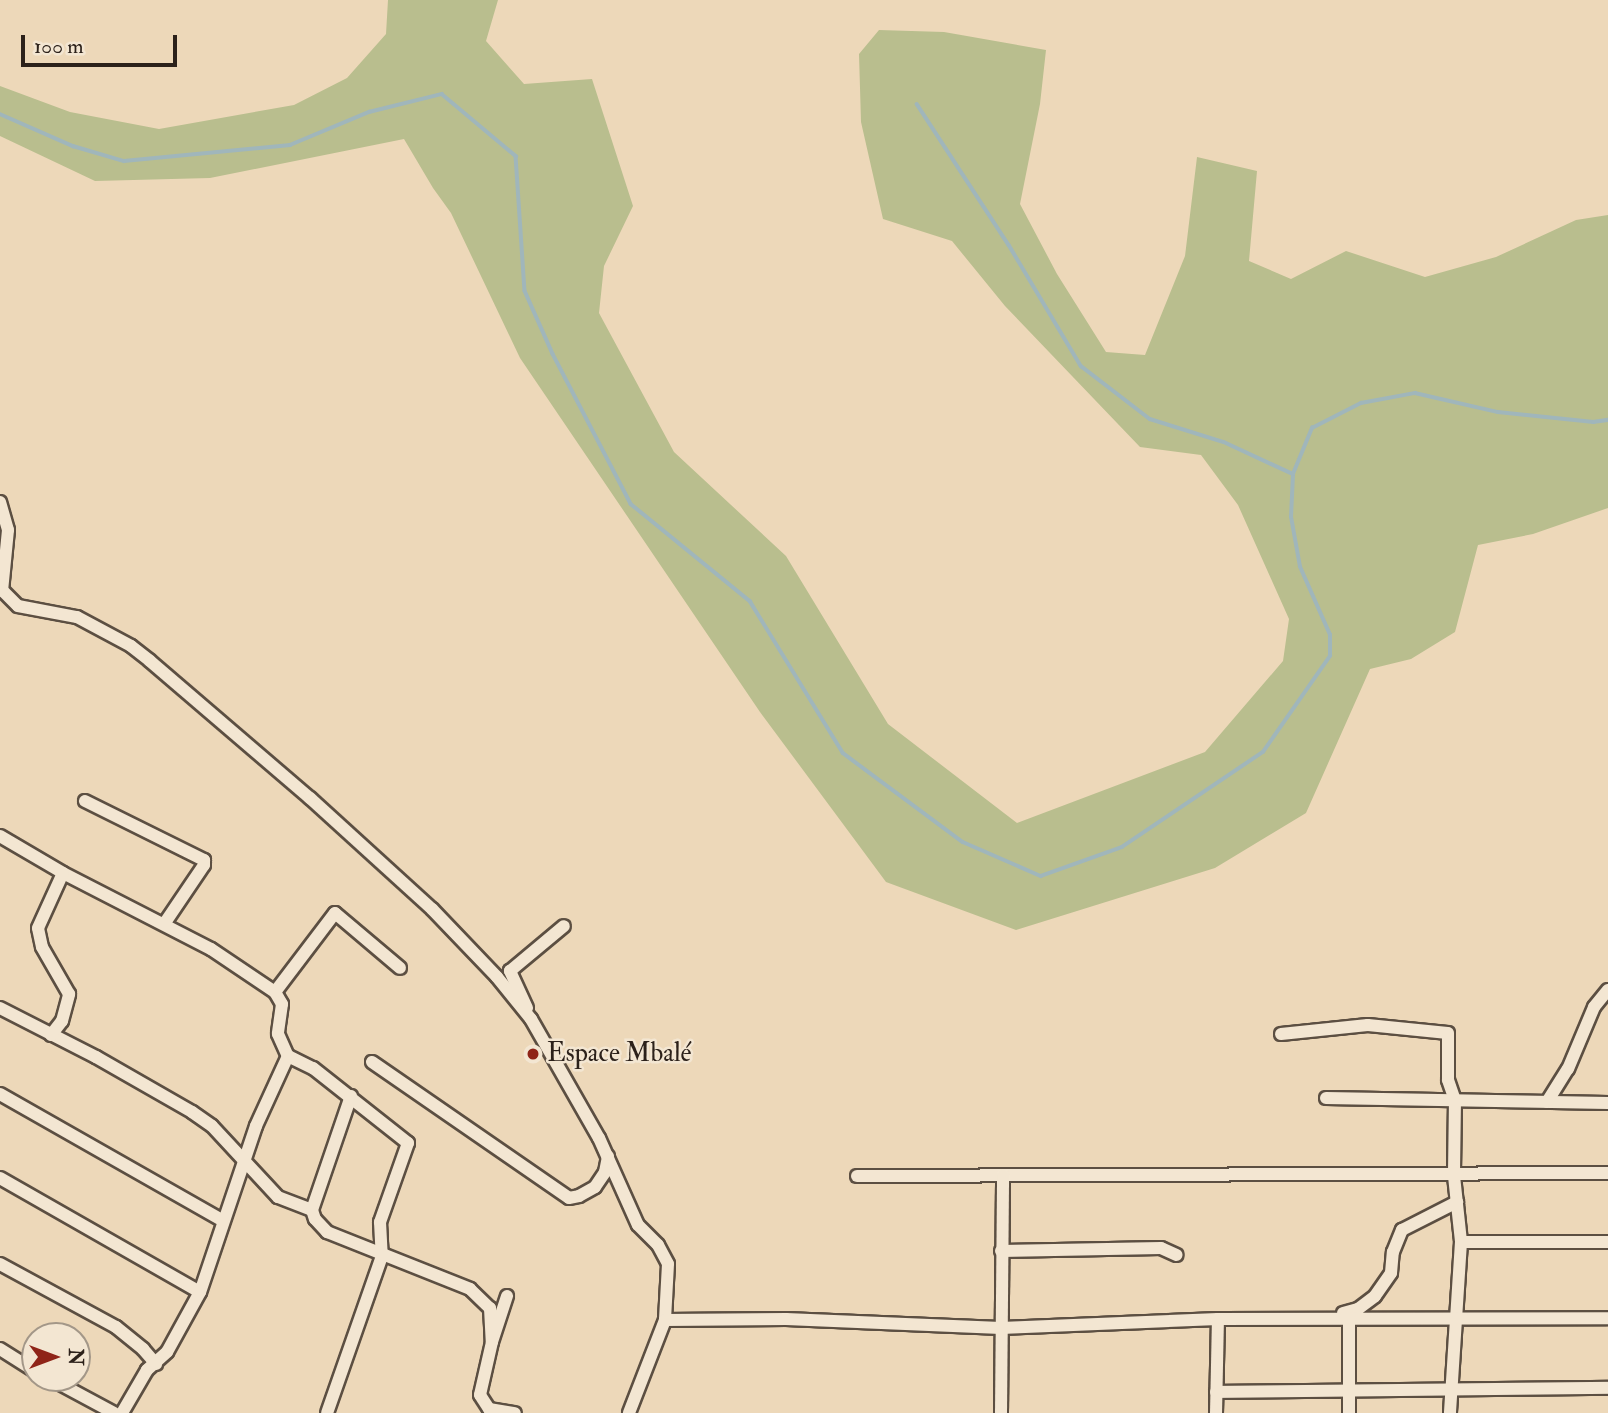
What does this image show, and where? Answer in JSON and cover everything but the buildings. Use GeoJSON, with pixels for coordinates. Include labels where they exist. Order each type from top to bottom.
{"type":"FeatureCollection","features":[{"type":"Feature","properties":{"kind":"street"},"geometry":{"type":"LineString","coordinates":[[0,502],[8,530],[1,589],[18,606],[63,613],[87,621],[131,646],[150,661],[432,909],[497,977],[531,1018]]}},
{"type":"Feature","properties":{"kind":"street"},"geometry":{"type":"LineString","coordinates":[[85,801],[204,860],[204,865],[164,924]]}},
{"type":"Feature","properties":{"kind":"street"},"geometry":{"type":"LineString","coordinates":[[0,836],[62,873],[211,949],[275,992],[283,1008],[278,1034],[288,1056],[313,1068],[408,1143],[380,1222],[382,1256],[327,1413]]}},
{"type":"Feature","properties":{"kind":"street"},"geometry":{"type":"LineString","coordinates":[[51,1035],[62,1021],[69,994],[42,947],[38,928],[62,873]]}},
{"type":"Feature","properties":{"kind":"street"},"geometry":{"type":"LineString","coordinates":[[275,992],[335,913],[400,968]]}},
{"type":"Feature","properties":{"kind":"street"},"geometry":{"type":"LineString","coordinates":[[564,926],[510,971],[531,1018],[608,1156],[638,1225],[658,1245],[668,1264],[665,1320],[629,1413]]}},
{"type":"Feature","properties":{"kind":"street"},"geometry":{"type":"LineString","coordinates":[[1547,1102],[1568,1069],[1594,1007],[1608,990]]}},
{"type":"Feature","properties":{"kind":"street"},"geometry":{"type":"LineString","coordinates":[[0,1008],[192,1112],[212,1126],[283,1200],[312,1210],[327,1232],[443,1278],[478,1295],[490,1308],[492,1342]]}},
{"type":"Feature","properties":{"kind":"street"},"geometry":{"type":"LineString","coordinates":[[1281,1034],[1368,1026],[1447,1032],[1448,1080],[1455,1100],[1454,1176],[1461,1242],[1450,1413]]}},
{"type":"Feature","properties":{"kind":"street"},"geometry":{"type":"LineString","coordinates":[[122,1413],[147,1370],[167,1352],[200,1292],[244,1159],[288,1056]]}},
{"type":"Feature","properties":{"kind":"street"},"geometry":{"type":"LineString","coordinates":[[372,1062],[569,1198],[595,1187],[605,1172],[608,1156]]}},
{"type":"Feature","properties":{"kind":"street"},"geometry":{"type":"LineString","coordinates":[[0,1094],[222,1220]]}},
{"type":"Feature","properties":{"kind":"street"},"geometry":{"type":"LineString","coordinates":[[312,1210],[351,1096]]}},
{"type":"Feature","properties":{"kind":"street"},"geometry":{"type":"LineString","coordinates":[[1326,1098],[1608,1103]]}},
{"type":"Feature","properties":{"kind":"street"},"geometry":{"type":"LineString","coordinates":[[857,1176],[1454,1176],[1608,1173]]}},
{"type":"Feature","properties":{"kind":"street"},"geometry":{"type":"LineString","coordinates":[[1001,1413],[1003,1175]]}},
{"type":"Feature","properties":{"kind":"street"},"geometry":{"type":"LineString","coordinates":[[0,1178],[200,1292]]}},
{"type":"Feature","properties":{"kind":"street"},"geometry":{"type":"LineString","coordinates":[[1327,1318],[1358,1309],[1375,1296],[1391,1273],[1393,1252],[1402,1230],[1457,1202]]}},
{"type":"Feature","properties":{"kind":"street"},"geometry":{"type":"LineString","coordinates":[[1461,1242],[1608,1242]]}},
{"type":"Feature","properties":{"kind":"street"},"geometry":{"type":"LineString","coordinates":[[1001,1251],[1161,1248],[1177,1255]]}},
{"type":"Feature","properties":{"kind":"street"},"geometry":{"type":"LineString","coordinates":[[0,1264],[116,1327],[144,1349],[156,1364]]}},
{"type":"Feature","properties":{"kind":"street"},"geometry":{"type":"LineString","coordinates":[[507,1296],[492,1342],[480,1395],[489,1409],[515,1413]]}},
{"type":"Feature","properties":{"kind":"street"},"geometry":{"type":"LineString","coordinates":[[1349,1318],[1349,1413]]}},
{"type":"Feature","properties":{"kind":"street"},"geometry":{"type":"LineString","coordinates":[[665,1320],[786,1319],[1001,1328],[1218,1319],[1608,1318]]}},
{"type":"Feature","properties":{"kind":"street"},"geometry":{"type":"LineString","coordinates":[[1216,1413],[1218,1319]]}},
{"type":"Feature","properties":{"kind":"street"},"geometry":{"type":"LineString","coordinates":[[0,1349],[21,1362]]}},
{"type":"Feature","properties":{"kind":"street"},"geometry":{"type":"LineString","coordinates":[[1216,1392],[1608,1388]]}},
{"type":"Feature","properties":{"kind":"street"},"geometry":{"type":"LineString","coordinates":[[75,1392],[114,1413]]}},
{"type":"Feature","properties":{"kind":"green space"},"geometry":{"type":"Polygon","coordinates":[[[388,0],[498,0],[486,41],[524,84],[592,79],[633,206],[604,266],[599,313],[674,452],[786,556],[888,724],[1017,823],[1205,752],[1283,661],[1289,619],[1238,505],[1201,455],[1140,447],[1005,306],[952,241],[883,219],[861,122],[859,54],[879,30],[944,32],[1046,50],[1040,104],[1020,204],[1057,274],[1106,352],[1145,355],[1185,256],[1197,157],[1257,171],[1249,261],[1291,279],[1346,251],[1425,277],[1496,257],[1576,220],[1608,215],[1608,508],[1533,534],[1478,545],[1455,632],[1411,659],[1370,669],[1306,813],[1215,868],[1016,930],[886,882],[760,712],[520,358],[451,213],[404,139],[210,178],[95,181],[0,136],[0,86],[70,112],[159,129],[294,105],[347,78],[386,34],[388,0]]]}},
{"type":"Feature","properties":{"kind":"waterway"},"geometry":{"type":"LineString","coordinates":[[0,114],[73,146],[124,161],[290,145],[369,112],[442,94],[516,156],[525,291],[553,354],[631,504],[750,601],[843,753],[963,842],[1041,876],[1122,847],[1263,752],[1330,656],[1330,635],[1300,567],[1291,517],[1293,474],[1312,428],[1361,403],[1415,393],[1498,412],[1593,422],[1608,420]]}},
{"type":"Feature","properties":{"kind":"waterway"},"geometry":{"type":"LineString","coordinates":[[917,104],[1009,245],[1081,366],[1150,419],[1224,442],[1293,474]]}},
{"type":"Feature","properties":{"kind":"place","name":"Espace Mbalé"},"geometry":{"type":"Point","coordinates":[533,1054]}}]}
